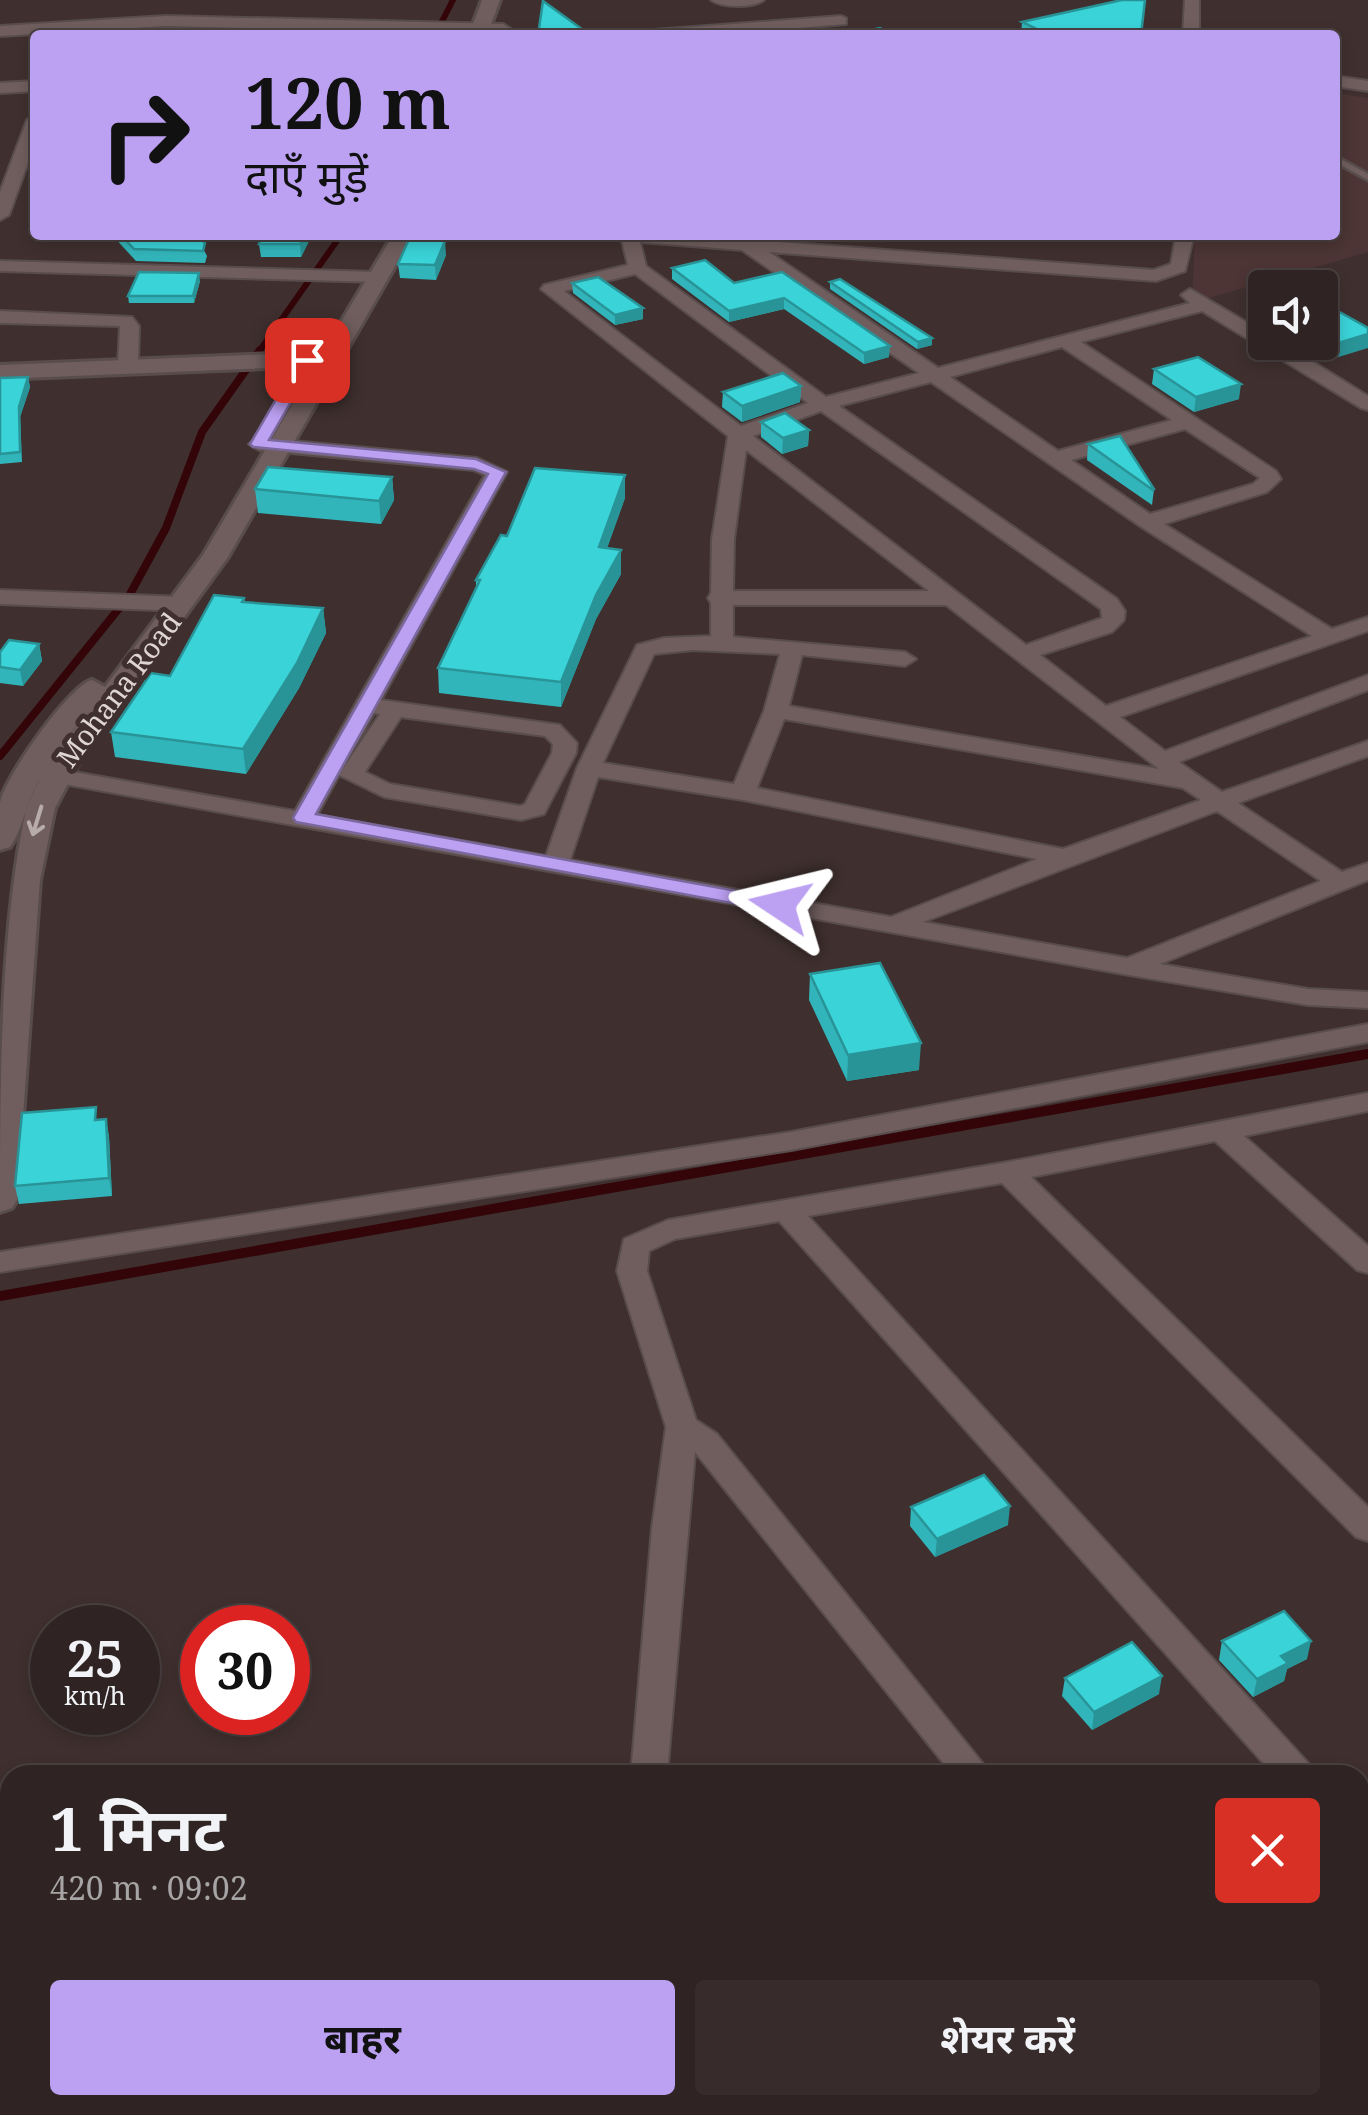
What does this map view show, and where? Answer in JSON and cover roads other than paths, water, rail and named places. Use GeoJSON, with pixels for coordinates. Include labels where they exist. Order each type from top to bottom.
{"type":"FeatureCollection","features":[{"type":"Feature","properties":{"kind":"street"},"geometry":{"type":"LineString","coordinates":[[480,30],[491,0]]}},
{"type":"Feature","properties":{"kind":"street"},"geometry":{"type":"LineString","coordinates":[[718,0],[757,0]]}},
{"type":"Feature","properties":{"kind":"street"},"geometry":{"type":"LineString","coordinates":[[1192,30],[1195,0]]}},
{"type":"Feature","properties":{"kind":"street"},"geometry":{"type":"LineString","coordinates":[[0,31],[166,20],[434,23],[466,30]]}},
{"type":"Feature","properties":{"kind":"street"},"geometry":{"type":"LineString","coordinates":[[724,30],[841,21]]}},
{"type":"Feature","properties":{"kind":"street"},"geometry":{"type":"LineString","coordinates":[[809,24],[819,30]]}},
{"type":"Feature","properties":{"kind":"street"},"geometry":{"type":"LineString","coordinates":[[1340,82],[1368,86]]}},
{"type":"Feature","properties":{"kind":"street"},"geometry":{"type":"LineString","coordinates":[[0,88],[30,86]]}},
{"type":"Feature","properties":{"kind":"street"},"geometry":{"type":"LineString","coordinates":[[1,212],[21,139],[30,127]]}},
{"type":"Feature","properties":{"kind":"street","name":"Mohana Road"},"geometry":{"type":"LineString","coordinates":[[0,841],[12,802],[42,773],[270,444],[368,276],[382,240]]}},
{"type":"Feature","properties":{"kind":"street","name":"Mohana Road"},"geometry":{"type":"LineString","coordinates":[[368,276],[399,240]]}},
{"type":"Feature","properties":{"kind":"street"},"geometry":{"type":"LineString","coordinates":[[631,240],[638,268],[1114,612],[1113,620],[1104,627],[1022,654]]}},
{"type":"Feature","properties":{"kind":"street"},"geometry":{"type":"LineString","coordinates":[[680,240],[738,240],[1166,275],[1202,305],[1368,404]]}},
{"type":"Feature","properties":{"kind":"street"},"geometry":{"type":"LineString","coordinates":[[738,240],[1147,522],[1330,637]]}},
{"type":"Feature","properties":{"kind":"street"},"geometry":{"type":"LineString","coordinates":[[915,240],[949,260]]}},
{"type":"Feature","properties":{"kind":"street"},"geometry":{"type":"LineString","coordinates":[[1166,275],[1182,262],[1184,240]]}},
{"type":"Feature","properties":{"kind":"street"},"geometry":{"type":"LineString","coordinates":[[0,266],[368,276]]}},
{"type":"Feature","properties":{"kind":"street"},"geometry":{"type":"LineString","coordinates":[[638,268],[550,290],[1190,782],[1340,882]]}},
{"type":"Feature","properties":{"kind":"street"},"geometry":{"type":"LineString","coordinates":[[738,434],[823,404],[1202,305]]}},
{"type":"Feature","properties":{"kind":"street"},"geometry":{"type":"LineString","coordinates":[[0,317],[124,321],[130,326],[128,366]]}},
{"type":"Feature","properties":{"kind":"street"},"geometry":{"type":"LineString","coordinates":[[1064,340],[1264,470],[1270,480],[1260,488],[1147,522]]}},
{"type":"Feature","properties":{"kind":"street"},"geometry":{"type":"LineString","coordinates":[[0,372],[318,360]]}},
{"type":"Feature","properties":{"kind":"street"},"geometry":{"type":"LineString","coordinates":[[1056,458],[1190,421]]}},
{"type":"Feature","properties":{"kind":"street"},"geometry":{"type":"LineString","coordinates":[[722,643],[723,538],[738,434]]}},
{"type":"Feature","properties":{"kind":"street"},"geometry":{"type":"LineString","coordinates":[[270,444],[476,464],[497,472],[303,818]]}},
{"type":"Feature","properties":{"kind":"street"},"geometry":{"type":"LineString","coordinates":[[0,597],[162,602]]}},
{"type":"Feature","properties":{"kind":"street"},"geometry":{"type":"LineString","coordinates":[[720,598],[951,598]]}},
{"type":"Feature","properties":{"kind":"street"},"geometry":{"type":"LineString","coordinates":[[1103,715],[1368,624]]}},
{"type":"Feature","properties":{"kind":"street"},"geometry":{"type":"LineString","coordinates":[[556,864],[589,768],[645,650],[661,643],[722,643],[905,659]]}},
{"type":"Feature","properties":{"kind":"street"},"geometry":{"type":"LineString","coordinates":[[743,794],[776,711],[792,650]]}},
{"type":"Feature","properties":{"kind":"street"},"geometry":{"type":"LineString","coordinates":[[1162,760],[1368,682]]}},
{"type":"Feature","properties":{"kind":"street"},"geometry":{"type":"LineString","coordinates":[[368,705],[552,730],[566,743],[564,753],[536,808],[521,812],[384,790],[356,781],[352,775],[394,710]]}},
{"type":"Feature","properties":{"kind":"street"},"geometry":{"type":"LineString","coordinates":[[776,711],[1190,782]]}},
{"type":"Feature","properties":{"kind":"street"},"geometry":{"type":"LineString","coordinates":[[891,926],[1065,857],[1368,748]]}},
{"type":"Feature","properties":{"kind":"street"},"geometry":{"type":"LineString","coordinates":[[589,768],[1065,857]]}},
{"type":"Feature","properties":{"kind":"street"},"geometry":{"type":"LineString","coordinates":[[42,773],[1130,967],[1308,997],[1368,1000]]}},
{"type":"Feature","properties":{"kind":"street","name":"Mohana Road"},"geometry":{"type":"LineString","coordinates":[[0,1200],[24,880],[42,773]]}},
{"type":"Feature","properties":{"kind":"street"},"geometry":{"type":"LineString","coordinates":[[1130,967],[1368,871]]}},
{"type":"Feature","properties":{"kind":"street"},"geometry":{"type":"LineString","coordinates":[[0,1262],[791,1141],[1368,1033]]}},
{"type":"Feature","properties":{"kind":"street"},"geometry":{"type":"LineString","coordinates":[[649,1765],[669,1528],[682,1427],[632,1271],[636,1246],[668,1230],[1008,1172],[1368,1102]]}},
{"type":"Feature","properties":{"kind":"street"},"geometry":{"type":"LineString","coordinates":[[1220,1130],[1368,1263]]}},
{"type":"Feature","properties":{"kind":"street"},"geometry":{"type":"LineString","coordinates":[[1008,1172],[1368,1528]]}},
{"type":"Feature","properties":{"kind":"street"},"geometry":{"type":"LineString","coordinates":[[786,1210],[1287,1765]]}},
{"type":"Feature","properties":{"kind":"street"},"geometry":{"type":"LineString","coordinates":[[682,1427],[706,1443],[966,1765]]}},
{"type":"Feature","properties":{"kind":"lane"},"geometry":{"type":"LineString","coordinates":[[1340,162],[1368,177]]}},
{"type":"Feature","properties":{"kind":"waterway"},"geometry":{"type":"LineString","coordinates":[[438,30],[453,0]]}},
{"type":"Feature","properties":{"kind":"waterway"},"geometry":{"type":"LineString","coordinates":[[258,353],[337,240]]}},
{"type":"Feature","properties":{"kind":"waterway"},"geometry":{"type":"LineString","coordinates":[[0,756],[129,596],[166,528],[202,432],[260,350]]}},
{"type":"Feature","properties":{"kind":"waterway"},"geometry":{"type":"LineString","coordinates":[[0,1296],[1368,1054]]}}]}
